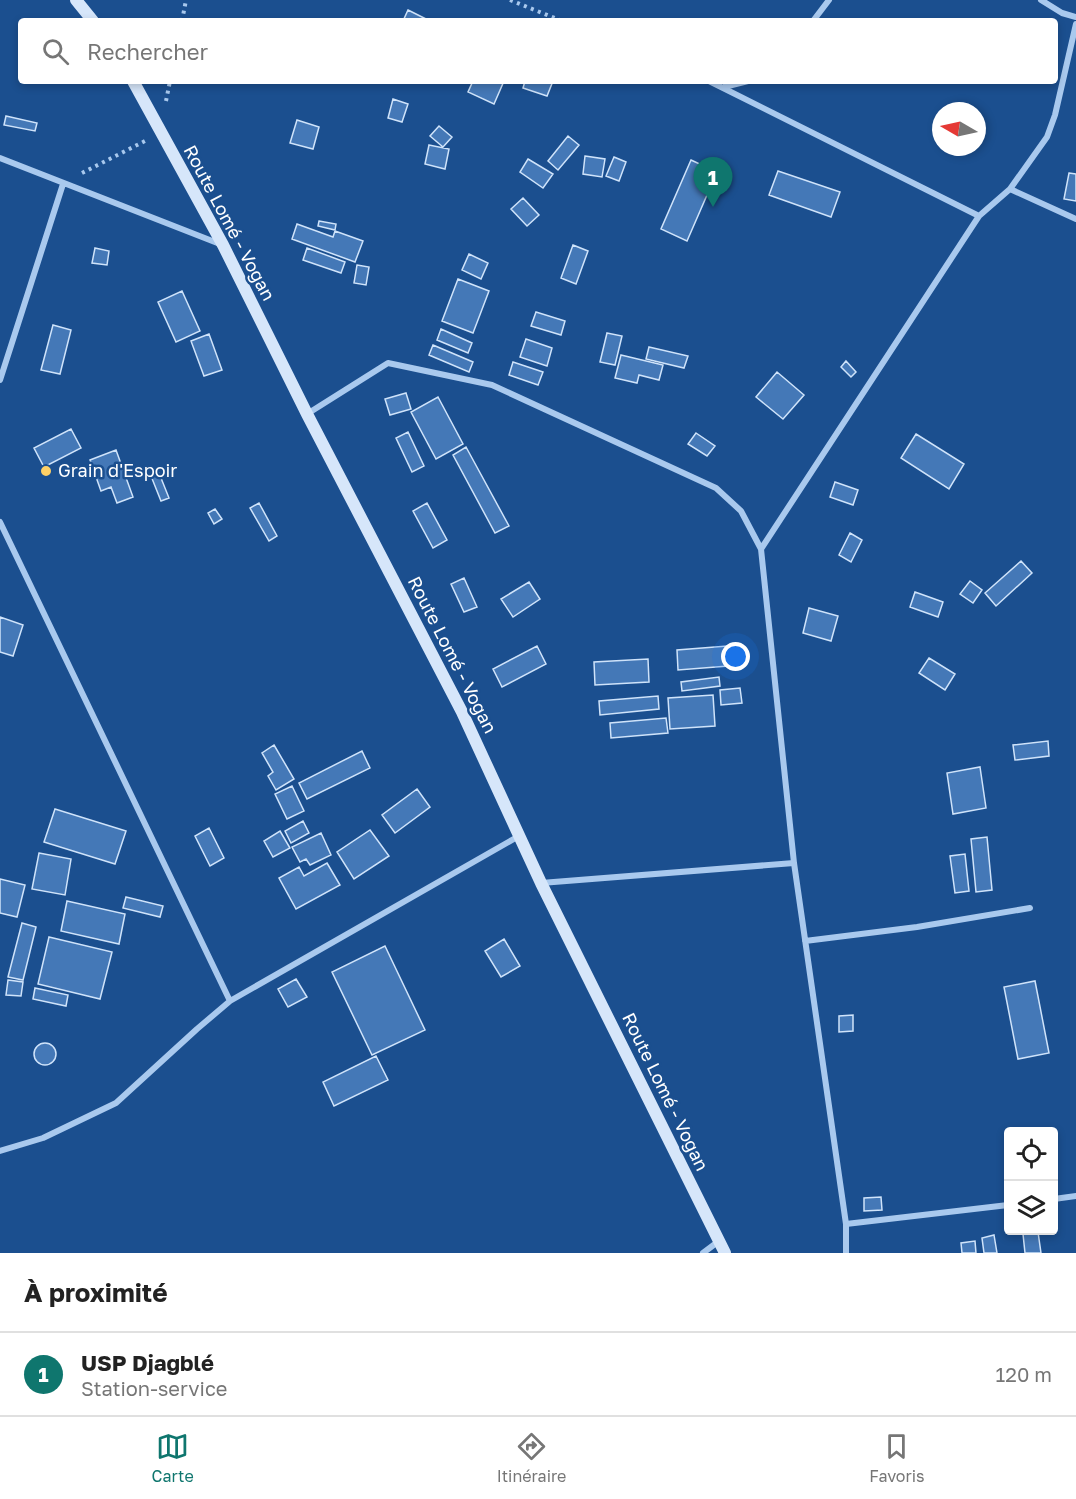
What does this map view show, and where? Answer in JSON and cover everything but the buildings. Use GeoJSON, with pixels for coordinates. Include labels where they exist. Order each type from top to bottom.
{"type":"FeatureCollection","features":[{"type":"Feature","properties":{"kind":"main road"},"geometry":{"type":"LineString","coordinates":[[76,0],[91,18]]}},
{"type":"Feature","properties":{"kind":"main road","name":"Route Lomé - Vogan"},"geometry":{"type":"LineString","coordinates":[[135,84],[223,244],[307,414],[462,712],[541,883],[725,1253]]}},
{"type":"Feature","properties":{"kind":"street"},"geometry":{"type":"LineString","coordinates":[[815,18],[830,0]]}},
{"type":"Feature","properties":{"kind":"street"},"geometry":{"type":"LineString","coordinates":[[1041,0],[1062,13],[1076,17]]}},
{"type":"Feature","properties":{"kind":"street"},"geometry":{"type":"LineString","coordinates":[[761,549],[980,216],[1010,189],[1047,137],[1055,115],[1076,24]]}},
{"type":"Feature","properties":{"kind":"street"},"geometry":{"type":"LineString","coordinates":[[716,84],[980,216]]}},
{"type":"Feature","properties":{"kind":"street"},"geometry":{"type":"LineString","coordinates":[[723,87],[736,84]]}},
{"type":"Feature","properties":{"kind":"street"},"geometry":{"type":"LineString","coordinates":[[0,158],[223,244]]}},
{"type":"Feature","properties":{"kind":"street"},"geometry":{"type":"LineString","coordinates":[[0,380],[63,184]]}},
{"type":"Feature","properties":{"kind":"street"},"geometry":{"type":"LineString","coordinates":[[1010,189],[1076,219]]}},
{"type":"Feature","properties":{"kind":"street"},"geometry":{"type":"LineString","coordinates":[[307,414],[388,363],[492,385],[716,488],[741,511],[761,549],[794,863],[846,1224],[846,1253]]}},
{"type":"Feature","properties":{"kind":"street"},"geometry":{"type":"LineString","coordinates":[[0,522],[231,1001]]}},
{"type":"Feature","properties":{"kind":"street"},"geometry":{"type":"LineString","coordinates":[[0,1151],[43,1138],[116,1103],[231,1001],[519,836]]}},
{"type":"Feature","properties":{"kind":"street"},"geometry":{"type":"LineString","coordinates":[[541,883],[794,863]]}},
{"type":"Feature","properties":{"kind":"street"},"geometry":{"type":"LineString","coordinates":[[805,941],[917,927],[1030,908]]}},
{"type":"Feature","properties":{"kind":"street"},"geometry":{"type":"LineString","coordinates":[[1058,1198],[1076,1196]]}},
{"type":"Feature","properties":{"kind":"street"},"geometry":{"type":"LineString","coordinates":[[846,1224],[1004,1205]]}},
{"type":"Feature","properties":{"kind":"street"},"geometry":{"type":"LineString","coordinates":[[703,1253],[719,1241]]}},
{"type":"Feature","properties":{"kind":"path"},"geometry":{"type":"LineString","coordinates":[[183,18],[186,0]]}},
{"type":"Feature","properties":{"kind":"path"},"geometry":{"type":"LineString","coordinates":[[510,0],[555,18]]}},
{"type":"Feature","properties":{"kind":"path"},"geometry":{"type":"LineString","coordinates":[[63,184],[160,133],[169,84]]}},
{"type":"Feature","properties":{"kind":"place","name":"USP Djagblé"},"geometry":{"type":"Point","coordinates":[713,207]}},
{"type":"Feature","properties":{"kind":"place","name":"Grain d'Espoir"},"geometry":{"type":"Point","coordinates":[46,471]}}]}
